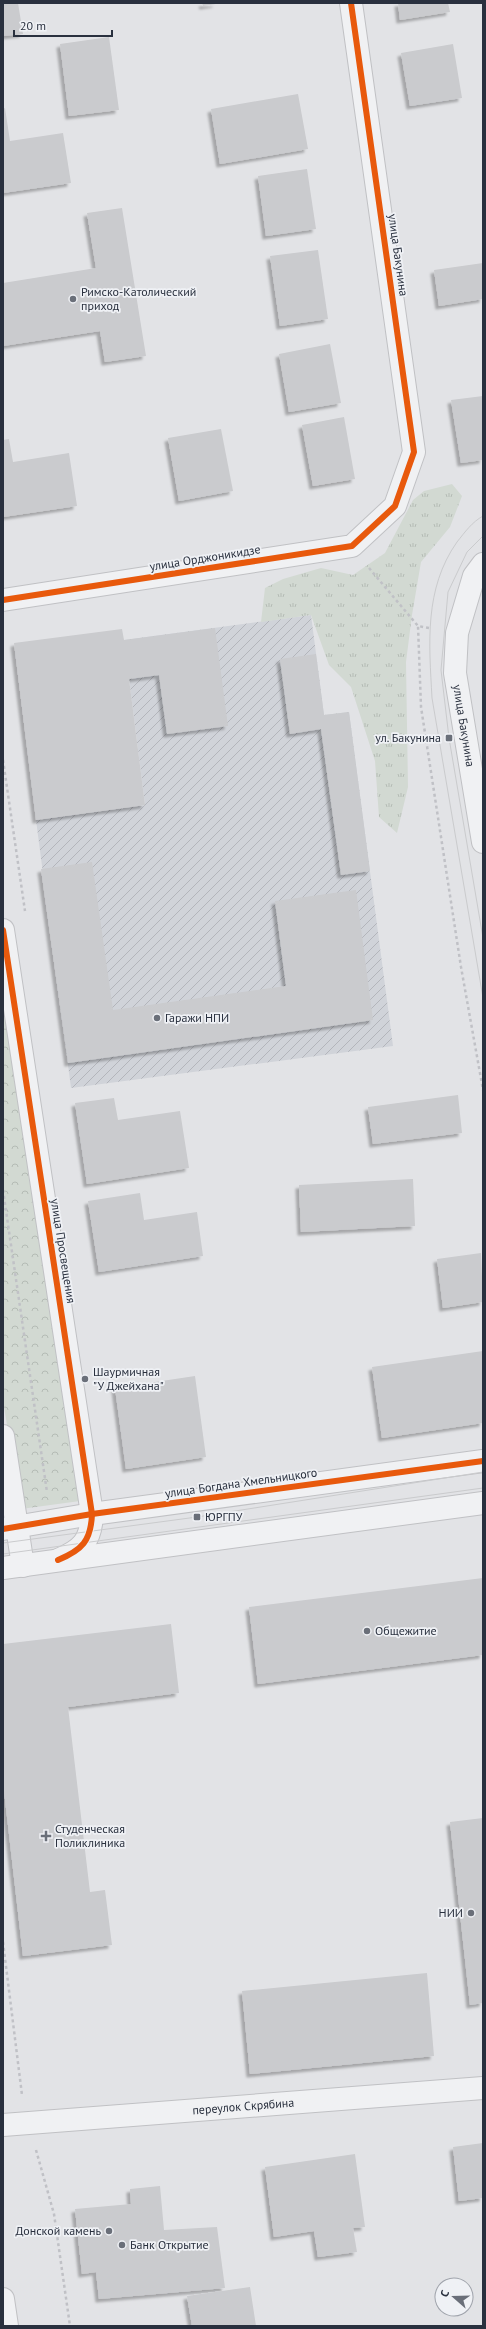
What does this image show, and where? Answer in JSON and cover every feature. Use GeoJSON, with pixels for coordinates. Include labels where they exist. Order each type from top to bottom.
{"type":"FeatureCollection","features":[{"type":"Feature","properties":{"kind":"street","name":"улица Бакунина"},"geometry":{"type":"LineString","coordinates":[[351,3],[414,452],[395,506],[352,546]]}},
{"type":"Feature","properties":{"kind":"street","name":"улица Орджоникидзе"},"geometry":{"type":"LineString","coordinates":[[3,600],[352,546]]}},
{"type":"Feature","properties":{"kind":"street"},"geometry":{"type":"LineString","coordinates":[[457,633],[474,576],[483,564]]}},
{"type":"Feature","properties":{"kind":"street","name":"улица Бакунина"},"geometry":{"type":"LineString","coordinates":[[457,633],[455,674],[483,842]]}},
{"type":"Feature","properties":{"kind":"street","name":"улица Просвещения"},"geometry":{"type":"LineString","coordinates":[[3,930],[92,1514],[91,1530],[86,1542],[78,1550],[58,1560]]}},
{"type":"Feature","properties":{"kind":"street"},"geometry":{"type":"LineString","coordinates":[[3,1436],[13,1567],[483,1503]]}},
{"type":"Feature","properties":{"kind":"street","name":"улица Богдана Хмельницкого"},"geometry":{"type":"LineString","coordinates":[[10,1528],[92,1514],[483,1461]]}},
{"type":"Feature","properties":{"kind":"street","name":"переулок Скрябина"},"geometry":{"type":"LineString","coordinates":[[3,2125],[483,2088]]}},
{"type":"Feature","properties":{"kind":"street"},"geometry":{"type":"LineString","coordinates":[[3,2299],[6,2326]]}},
{"type":"Feature","properties":{"kind":"path"},"geometry":{"type":"LineString","coordinates":[[352,546],[418,626],[421,707],[461,967],[483,1090]]}},
{"type":"Feature","properties":{"kind":"path"},"geometry":{"type":"LineString","coordinates":[[418,626],[457,633]]}},
{"type":"Feature","properties":{"kind":"path"},"geometry":{"type":"LineString","coordinates":[[3,1190],[47,1495]]}},
{"type":"Feature","properties":{"kind":"shaded area"},"geometry":{"type":"Polygon","coordinates":[[[311,615],[324,715],[349,712],[393,1046],[71,1088],[36,820],[145,805],[124,640],[311,615]]]}},
{"type":"Feature","properties":{"kind":"green space"},"geometry":{"type":"Polygon","coordinates":[[[452,484],[462,496],[450,527],[421,562],[412,615],[406,662],[408,787],[397,833],[379,817],[375,761],[351,687],[329,665],[311,615],[261,622],[265,588],[283,579],[321,568],[353,575],[385,553],[413,500],[424,491],[452,484]]]}},
{"type":"Feature","properties":{"kind":"green space"},"geometry":{"type":"Polygon","coordinates":[[[3,996],[80,1501],[21,1509],[3,1401],[3,996]]]}},
{"type":"Feature","properties":{"kind":"building"},"geometry":{"type":"Polygon","coordinates":[[[3,3],[18,3],[23,34],[3,36],[3,3]]]}},
{"type":"Feature","properties":{"kind":"building"},"geometry":{"type":"Polygon","coordinates":[[[202,3],[216,3],[216,4],[203,6],[202,3]]]}},
{"type":"Feature","properties":{"kind":"building"},"geometry":{"type":"Polygon","coordinates":[[[398,3],[448,3],[450,12],[400,20],[398,3]]]}},
{"type":"Feature","properties":{"kind":"building"},"geometry":{"type":"Polygon","coordinates":[[[109,37],[119,110],[69,116],[60,44],[109,37]]]}},
{"type":"Feature","properties":{"kind":"building"},"geometry":{"type":"Polygon","coordinates":[[[453,44],[462,98],[410,106],[401,53],[453,44]]]}},
{"type":"Feature","properties":{"kind":"building"},"geometry":{"type":"Polygon","coordinates":[[[298,94],[308,149],[220,164],[211,109],[298,94]]]}},
{"type":"Feature","properties":{"kind":"building"},"geometry":{"type":"Polygon","coordinates":[[[5,108],[10,141],[63,133],[71,183],[3,193],[3,109],[5,108]]]}},
{"type":"Feature","properties":{"kind":"building"},"geometry":{"type":"Polygon","coordinates":[[[307,169],[316,229],[266,236],[258,176],[307,169]]]}},
{"type":"Feature","properties":{"kind":"building"},"geometry":{"type":"Polygon","coordinates":[[[122,208],[146,356],[105,362],[100,331],[3,346],[3,283],[96,268],[87,213],[122,208]]]}},
{"type":"Feature","properties":{"kind":"building"},"geometry":{"type":"Polygon","coordinates":[[[318,250],[328,319],[280,326],[270,256],[318,250]]]}},
{"type":"Feature","properties":{"kind":"building"},"geometry":{"type":"Polygon","coordinates":[[[483,263],[483,299],[439,306],[434,270],[483,263]]]}},
{"type":"Feature","properties":{"kind":"building"},"geometry":{"type":"Polygon","coordinates":[[[330,344],[341,403],[289,412],[279,354],[330,344]]]}},
{"type":"Feature","properties":{"kind":"building"},"geometry":{"type":"Polygon","coordinates":[[[483,396],[483,460],[461,463],[451,400],[483,396]]]}},
{"type":"Feature","properties":{"kind":"building"},"geometry":{"type":"Polygon","coordinates":[[[344,417],[355,479],[313,486],[302,425],[344,417]]]}},
{"type":"Feature","properties":{"kind":"building"},"geometry":{"type":"Polygon","coordinates":[[[221,429],[233,491],[179,501],[168,438],[221,429]]]}},
{"type":"Feature","properties":{"kind":"building"},"geometry":{"type":"Polygon","coordinates":[[[9,439],[13,462],[69,453],[77,506],[3,517],[3,440],[9,439]]]}},
{"type":"Feature","properties":{"kind":"building"},"geometry":{"type":"Polygon","coordinates":[[[215,628],[228,726],[167,734],[159,675],[129,679],[145,805],[36,820],[14,643],[122,629],[124,640],[215,628]]]}},
{"type":"Feature","properties":{"kind":"building"},"geometry":{"type":"Polygon","coordinates":[[[316,654],[324,715],[349,712],[370,871],[341,875],[321,729],[290,734],[280,659],[316,654]]]}},
{"type":"Feature","properties":{"kind":"building"},"geometry":{"type":"Polygon","coordinates":[[[92,862],[113,1010],[286,986],[275,901],[356,890],[373,1020],[68,1063],[41,869],[92,862]]]}},
{"type":"Feature","properties":{"kind":"building"},"geometry":{"type":"Polygon","coordinates":[[[458,1095],[462,1133],[373,1144],[368,1107],[458,1095]]]}},
{"type":"Feature","properties":{"kind":"building"},"geometry":{"type":"Polygon","coordinates":[[[114,1098],[118,1120],[180,1111],[189,1168],[87,1184],[75,1103],[114,1098]]]}},
{"type":"Feature","properties":{"kind":"building"},"geometry":{"type":"Polygon","coordinates":[[[413,1179],[415,1226],[301,1232],[299,1185],[413,1179]]]}},
{"type":"Feature","properties":{"kind":"building"},"geometry":{"type":"Polygon","coordinates":[[[140,1193],[144,1220],[197,1212],[203,1256],[99,1272],[88,1201],[140,1193]]]}},
{"type":"Feature","properties":{"kind":"building"},"geometry":{"type":"Polygon","coordinates":[[[481,1253],[483,1302],[443,1308],[437,1259],[481,1253]]]}},
{"type":"Feature","properties":{"kind":"building"},"geometry":{"type":"Polygon","coordinates":[[[483,1351],[483,1423],[382,1438],[372,1367],[483,1351]]]}},
{"type":"Feature","properties":{"kind":"building"},"geometry":{"type":"Polygon","coordinates":[[[195,1376],[206,1457],[126,1469],[115,1388],[195,1376]]]}},
{"type":"Feature","properties":{"kind":"building","name":"Общежитие"},"geometry":{"type":"Polygon","coordinates":[[[483,1578],[483,1655],[258,1684],[249,1607],[483,1578]]]}},
{"type":"Feature","properties":{"kind":"building","name":"Студенческая Поликлиника"},"geometry":{"type":"Polygon","coordinates":[[[171,1624],[179,1693],[68,1707],[90,1892],[105,1890],[112,1945],[23,1956],[3,1782],[3,1644],[171,1624]]]}},
{"type":"Feature","properties":{"kind":"building","name":"НИИ"},"geometry":{"type":"Polygon","coordinates":[[[483,1818],[483,2003],[470,2005],[450,1822],[483,1818]]]}},
{"type":"Feature","properties":{"kind":"building"},"geometry":{"type":"Polygon","coordinates":[[[427,1973],[434,2056],[250,2074],[242,1991],[427,1973]]]}},
{"type":"Feature","properties":{"kind":"building"},"geometry":{"type":"Polygon","coordinates":[[[483,2143],[483,2198],[459,2201],[453,2147],[483,2143]]]}},
{"type":"Feature","properties":{"kind":"building"},"geometry":{"type":"Polygon","coordinates":[[[355,2154],[365,2227],[353,2228],[357,2252],[318,2257],[314,2231],[274,2237],[265,2167],[355,2154]]]}},
{"type":"Feature","properties":{"kind":"building","name":"Банк Открытие"},"geometry":{"type":"Polygon","coordinates":[[[160,2186],[164,2230],[217,2227],[225,2288],[99,2299],[96,2272],[82,2274],[75,2209],[131,2204],[130,2189],[160,2186]]]}},
{"type":"Feature","properties":{"kind":"building"},"geometry":{"type":"Polygon","coordinates":[[[250,2287],[256,2326],[192,2326],[187,2296],[250,2287]]]}},
{"type":"Feature","properties":{"kind":"tram line"},"geometry":{"type":"LineString","coordinates":[[483,516],[475,521],[466,531],[446,560],[439,578],[434,598],[430,637],[432,698],[483,998]]}},
{"type":"Feature","properties":{"kind":"tram line"},"geometry":{"type":"LineString","coordinates":[[483,536],[467,552],[448,592],[441,670],[449,738],[483,938]]}},
{"type":"Feature","properties":{"kind":"tram line"},"geometry":{"type":"LineString","coordinates":[[3,1543],[197,1517],[483,1472]]}},
{"type":"Feature","properties":{"kind":"tram line"},"geometry":{"type":"LineString","coordinates":[[3,1554],[483,1488]]}},
{"type":"Feature","properties":{"kind":"cycle path"},"geometry":{"type":"LineString","coordinates":[[3,600],[352,546],[395,506],[414,452],[351,3]]}},
{"type":"Feature","properties":{"kind":"cycle path"},"geometry":{"type":"LineString","coordinates":[[3,930],[92,1514],[90,1531],[84,1543],[73,1552],[58,1560]]}},
{"type":"Feature","properties":{"kind":"cycle path"},"geometry":{"type":"LineString","coordinates":[[3,1529],[92,1514],[483,1461]]}},
{"type":"Feature","properties":{"kind":"place","name":"Римско-Католический приход"},"geometry":{"type":"Point","coordinates":[73,299]}},
{"type":"Feature","properties":{"kind":"place","name":"ул. Бакунина"},"geometry":{"type":"Point","coordinates":[449,738]}},
{"type":"Feature","properties":{"kind":"place","name":"Гаражи НПИ"},"geometry":{"type":"Point","coordinates":[157,1018]}},
{"type":"Feature","properties":{"kind":"place","name":"Шаурмичная \"У Джейхана\""},"geometry":{"type":"Point","coordinates":[85,1379]}},
{"type":"Feature","properties":{"kind":"place","name":"ЮРГПУ"},"geometry":{"type":"Point","coordinates":[197,1517]}},
{"type":"Feature","properties":{"kind":"place","name":"Общежитие"},"geometry":{"type":"Point","coordinates":[367,1631]}},
{"type":"Feature","properties":{"kind":"place","name":"Студенческая Поликлиника"},"geometry":{"type":"Point","coordinates":[46,1836]}},
{"type":"Feature","properties":{"kind":"place","name":"НИИ"},"geometry":{"type":"Point","coordinates":[471,1913]}},
{"type":"Feature","properties":{"kind":"place","name":"Донской камень"},"geometry":{"type":"Point","coordinates":[109,2231]}},
{"type":"Feature","properties":{"kind":"place","name":"Банк Открытие"},"geometry":{"type":"Point","coordinates":[122,2245]}}]}
